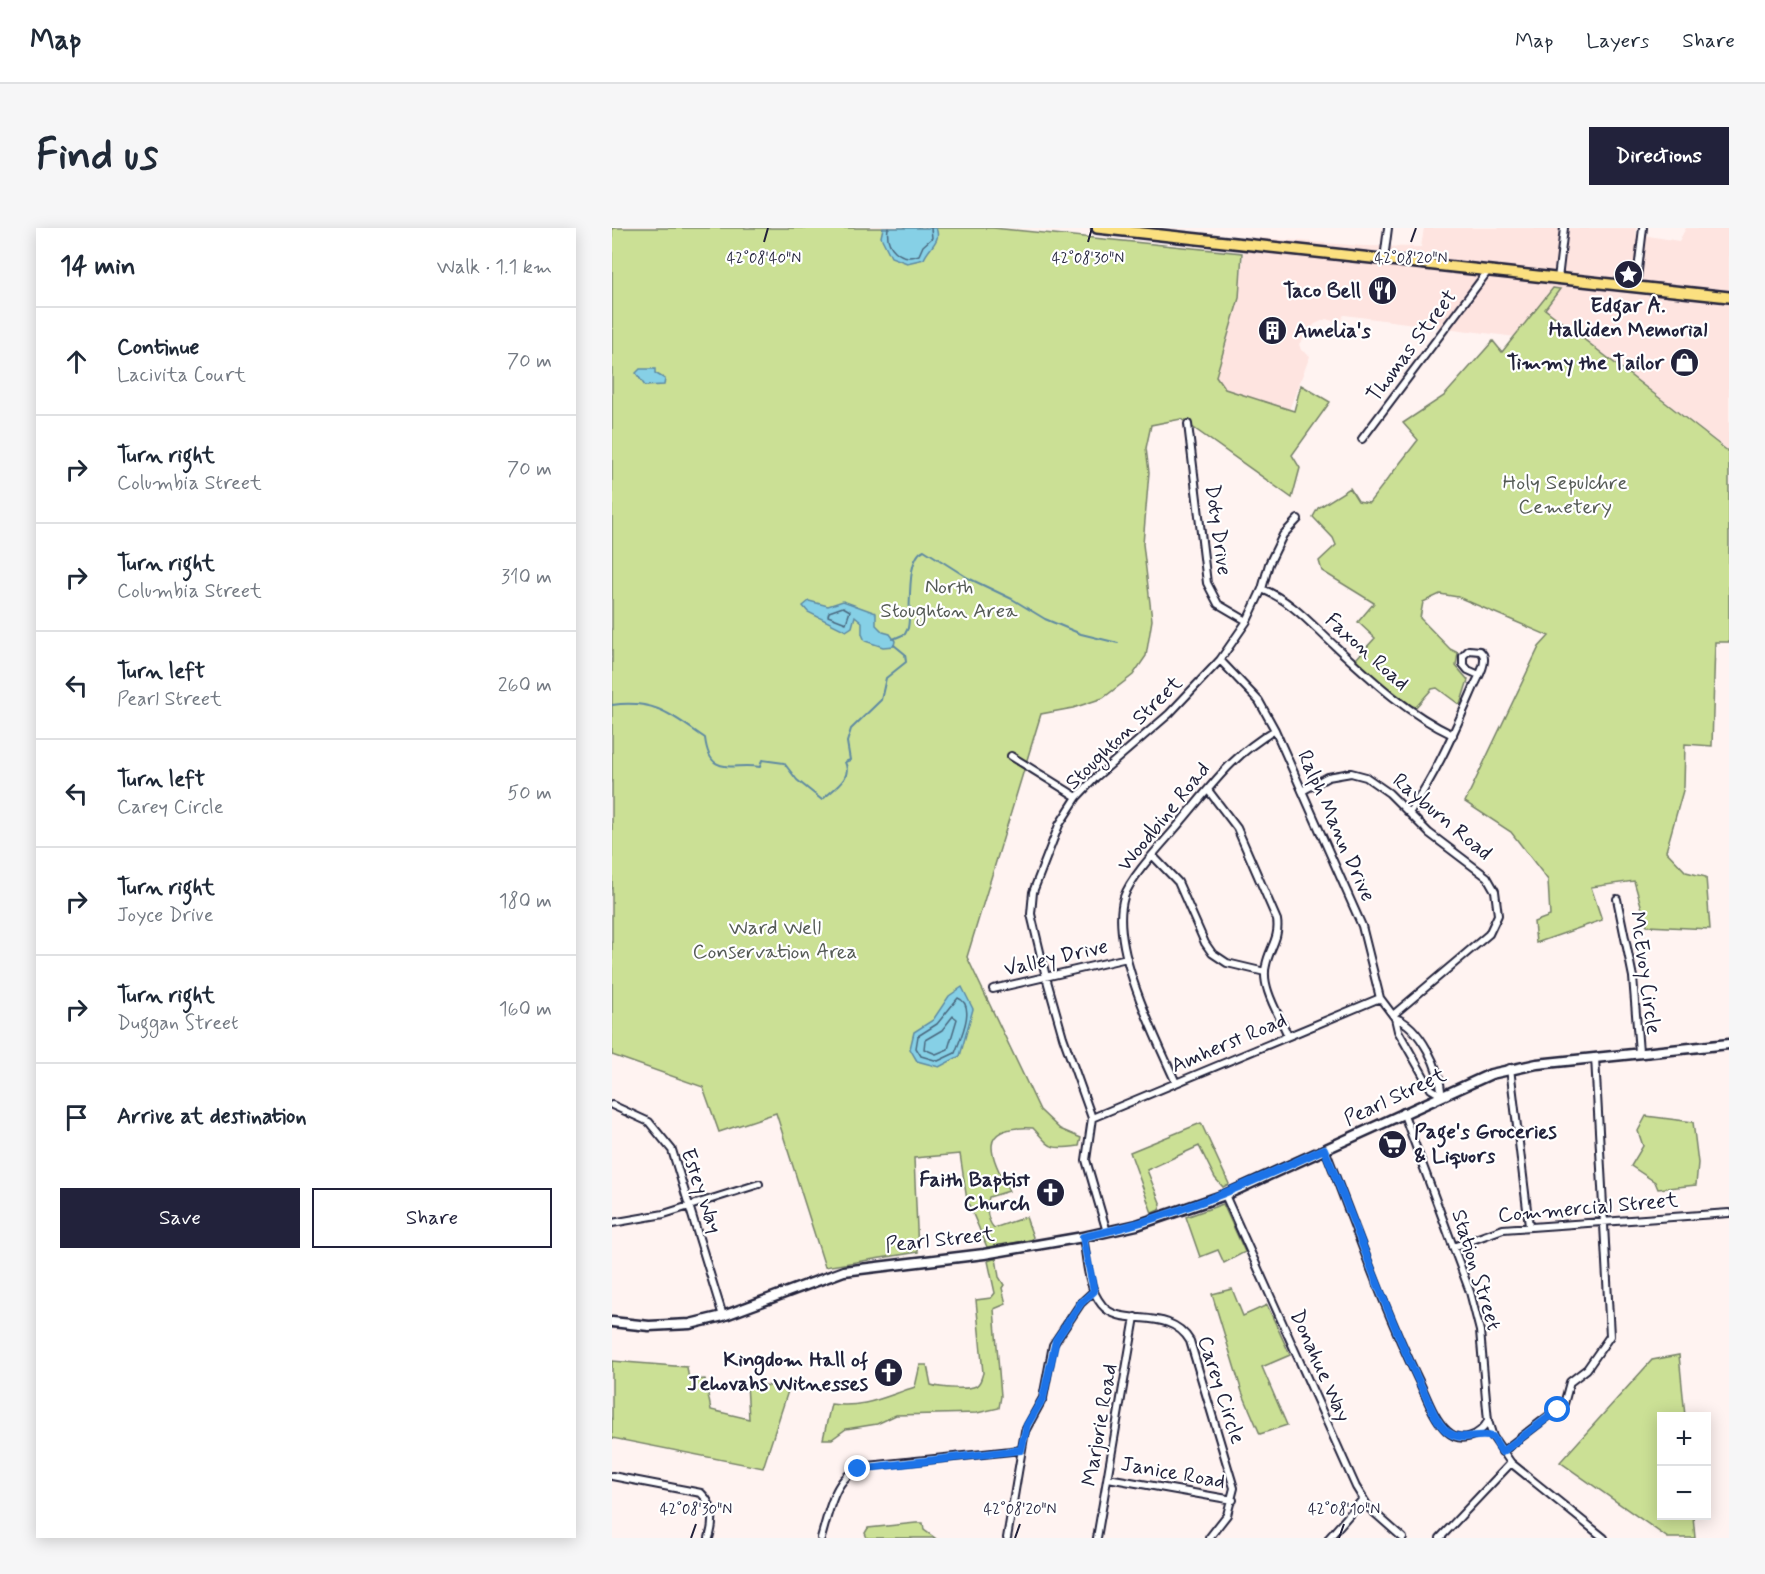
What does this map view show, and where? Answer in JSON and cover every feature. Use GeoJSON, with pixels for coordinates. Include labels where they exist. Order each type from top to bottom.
{"type":"FeatureCollection","features":[{"type":"Feature","properties":{"kind":"main road"},"geometry":{"type":"LineString","coordinates":[[1097,228],[1729,297]]}},
{"type":"Feature","properties":{"kind":"main road","name":"Pearl Street"},"geometry":{"type":"LineString","coordinates":[[612,1322],[669,1326],[723,1316],[844,1270],[984,1254],[1107,1232],[1175,1214],[1225,1195],[1480,1077],[1509,1068],[1639,1052],[1729,1044]]}},
{"type":"Feature","properties":{"kind":"street"},"geometry":{"type":"LineString","coordinates":[[1384,259],[1388,228]]}},
{"type":"Feature","properties":{"kind":"street"},"geometry":{"type":"LineString","coordinates":[[1558,279],[1564,228]]}},
{"type":"Feature","properties":{"kind":"street"},"geometry":{"type":"LineString","coordinates":[[1636,287],[1643,228]]}},
{"type":"Feature","properties":{"kind":"street","name":"Thomas Street"},"geometry":{"type":"LineString","coordinates":[[1362,439],[1488,271]]}},
{"type":"Feature","properties":{"kind":"street","name":"Doty Drive"},"geometry":{"type":"LineString","coordinates":[[1188,424],[1207,583],[1218,604],[1247,621]]}},
{"type":"Feature","properties":{"kind":"street","name":"Stoughton Street"},"geometry":{"type":"LineString","coordinates":[[1107,1232],[1086,1160],[1092,1118],[1063,1037],[1046,977],[1031,914],[1031,902],[1038,876],[1059,825],[1077,797],[1096,777],[1169,714],[1220,660],[1247,621],[1283,535],[1298,519]]}},
{"type":"Feature","properties":{"kind":"street","name":"Faxon Road"},"geometry":{"type":"LineString","coordinates":[[1262,589],[1285,600],[1363,672],[1413,714],[1453,735]]}},
{"type":"Feature","properties":{"kind":"street","name":"Ralph Mann Drive"},"geometry":{"type":"LineString","coordinates":[[1220,660],[1259,701],[1275,730],[1362,926],[1380,998],[1394,1017],[1398,1031],[1431,1089],[1441,1095],[1442,1080],[1424,1047],[1407,1022],[1394,1017]]}},
{"type":"Feature","properties":{"kind":"street"},"geometry":{"type":"LineString","coordinates":[[1409,813],[1434,776],[1479,675]]}},
{"type":"Feature","properties":{"kind":"street","name":"Woodbine Road"},"geometry":{"type":"LineString","coordinates":[[1176,1083],[1142,1006],[1127,958],[1121,910],[1124,895],[1153,856],[1239,754],[1275,730]]}},
{"type":"Feature","properties":{"kind":"street"},"geometry":{"type":"LineString","coordinates":[[1011,756],[1077,797]]}},
{"type":"Feature","properties":{"kind":"street","name":"Rayburn Road"},"geometry":{"type":"LineString","coordinates":[[1302,791],[1328,777],[1351,772],[1376,783],[1439,842],[1487,877],[1495,891],[1498,915],[1494,928],[1483,941],[1394,1017]]}},
{"type":"Feature","properties":{"kind":"street"},"geometry":{"type":"LineString","coordinates":[[1208,790],[1237,828],[1277,920],[1277,937],[1265,972],[1267,984],[1288,1036]]}},
{"type":"Feature","properties":{"kind":"street"},"geometry":{"type":"LineString","coordinates":[[1153,856],[1178,882],[1204,943],[1212,953],[1227,963],[1265,972]]}},
{"type":"Feature","properties":{"kind":"street","name":"McEvoy Circle"},"geometry":{"type":"LineString","coordinates":[[1617,899],[1633,977],[1639,1052]]}},
{"type":"Feature","properties":{"kind":"street","name":"Valley Drive"},"geometry":{"type":"LineString","coordinates":[[993,989],[1127,958]]}},
{"type":"Feature","properties":{"kind":"street","name":"Amherst Road"},"geometry":{"type":"LineString","coordinates":[[1092,1118],[1380,998]]}},
{"type":"Feature","properties":{"kind":"street"},"geometry":{"type":"LineString","coordinates":[[1502,1452],[1564,1404],[1570,1382],[1587,1370],[1609,1340],[1611,1326],[1595,1057]]}},
{"type":"Feature","properties":{"kind":"street"},"geometry":{"type":"LineString","coordinates":[[1509,1068],[1529,1226]]}},
{"type":"Feature","properties":{"kind":"street","name":"Estey Way"},"geometry":{"type":"LineString","coordinates":[[612,1105],[649,1122],[662,1135],[680,1168],[723,1316]]}},
{"type":"Feature","properties":{"kind":"street","name":"Station Street"},"geometry":{"type":"LineString","coordinates":[[1403,1112],[1470,1292],[1480,1331],[1488,1421],[1493,1437],[1511,1463],[1604,1538]]}},
{"type":"Feature","properties":{"kind":"street"},"geometry":{"type":"LineString","coordinates":[[1324,1149],[1397,1335],[1432,1409],[1450,1434],[1461,1438],[1476,1435],[1493,1437]]}},
{"type":"Feature","properties":{"kind":"street"},"geometry":{"type":"LineString","coordinates":[[612,1223],[647,1218],[759,1184]]}},
{"type":"Feature","properties":{"kind":"street","name":"Donahue Way"},"geometry":{"type":"LineString","coordinates":[[1225,1195],[1363,1499],[1376,1516],[1403,1538]]}},
{"type":"Feature","properties":{"kind":"street","name":"Commercial Street"},"geometry":{"type":"LineString","coordinates":[[1453,1247],[1503,1229],[1729,1213]]}},
{"type":"Feature","properties":{"kind":"street"},"geometry":{"type":"LineString","coordinates":[[1007,1538],[1027,1425],[1043,1398],[1056,1340],[1081,1303],[1094,1291],[1083,1237]]}},
{"type":"Feature","properties":{"kind":"street","name":"Carey Circle"},"geometry":{"type":"LineString","coordinates":[[1094,1291],[1107,1310],[1176,1325],[1184,1331],[1190,1341],[1233,1481],[1233,1500]]}},
{"type":"Feature","properties":{"kind":"street","name":"Marjorie Road"},"geometry":{"type":"LineString","coordinates":[[1097,1538],[1135,1317]]}},
{"type":"Feature","properties":{"kind":"street"},"geometry":{"type":"LineString","coordinates":[[1476,1435],[1488,1421]]}},
{"type":"Feature","properties":{"kind":"street"},"geometry":{"type":"LineString","coordinates":[[821,1538],[837,1488],[852,1471],[868,1466],[1021,1450]]}},
{"type":"Feature","properties":{"kind":"street"},"geometry":{"type":"LineString","coordinates":[[1440,1538],[1511,1463]]}},
{"type":"Feature","properties":{"kind":"street"},"geometry":{"type":"LineString","coordinates":[[612,1476],[701,1493],[709,1500],[711,1509],[713,1521],[709,1538]]}},
{"type":"Feature","properties":{"kind":"street","name":"Janice Road"},"geometry":{"type":"LineString","coordinates":[[1108,1478],[1233,1500]]}},
{"type":"Feature","properties":{"kind":"street"},"geometry":{"type":"LineString","coordinates":[[1329,1538],[1363,1499]]}},
{"type":"Feature","properties":{"kind":"street"},"geometry":{"type":"LineString","coordinates":[[1209,1538],[1227,1515],[1233,1500]]}},
{"type":"Feature","properties":{"kind":"shaded area"},"geometry":{"type":"Polygon","coordinates":[[[1424,228],[1636,228],[1636,234],[1679,241],[1686,228],[1729,228],[1729,451],[1545,309],[1516,337],[1344,315],[1339,323],[1326,319],[1315,324],[1299,344],[1301,350],[1310,356],[1289,410],[1225,389],[1216,376],[1239,298],[1245,237],[1363,246],[1421,247],[1424,228]]]}},
{"type":"Feature","properties":{"kind":"green space","name":"Ward Well Conservation Area"},"geometry":{"type":"Polygon","coordinates":[[[612,228],[993,228],[1242,253],[1239,298],[1216,376],[1225,389],[1294,411],[1301,385],[1330,402],[1292,455],[1300,468],[1292,498],[1181,419],[1151,425],[1146,448],[1149,472],[1143,544],[1152,620],[1146,656],[1133,675],[1103,698],[1073,708],[1041,714],[967,957],[1040,1110],[1060,1129],[1081,1138],[1079,1146],[1061,1148],[1048,1144],[1033,1128],[1015,1128],[995,1137],[992,1145],[993,1154],[1009,1191],[989,1197],[987,1210],[990,1221],[994,1228],[1026,1217],[1032,1240],[987,1247],[967,1200],[960,1154],[914,1158],[918,1252],[825,1267],[776,1113],[719,1132],[703,1087],[612,1055],[612,228]]]}},
{"type":"Feature","properties":{"kind":"green space","name":"Holy Sepulchre Cemetery"},"geometry":{"type":"Polygon","coordinates":[[[1553,288],[1560,289],[1545,309],[1729,452],[1729,642],[1715,642],[1712,746],[1685,744],[1684,787],[1666,851],[1686,872],[1706,877],[1710,929],[1647,926],[1634,881],[1591,887],[1602,920],[1536,943],[1534,922],[1550,916],[1548,880],[1511,832],[1465,802],[1539,647],[1549,636],[1458,597],[1440,594],[1423,602],[1420,618],[1450,649],[1458,653],[1456,666],[1468,680],[1460,705],[1437,688],[1432,689],[1416,707],[1409,705],[1371,675],[1356,659],[1375,638],[1358,622],[1374,603],[1322,571],[1319,561],[1336,545],[1333,538],[1313,517],[1318,508],[1350,488],[1358,501],[1369,503],[1418,440],[1403,423],[1444,396],[1493,341],[1502,352],[1553,288]]]}},
{"type":"Feature","properties":{"kind":"green space"},"geometry":{"type":"Polygon","coordinates":[[[1646,1116],[1693,1122],[1698,1163],[1696,1185],[1658,1189],[1655,1182],[1631,1166],[1643,1146],[1638,1131],[1646,1116]]]}},
{"type":"Feature","properties":{"kind":"green space"},"geometry":{"type":"Polygon","coordinates":[[[1201,1123],[1229,1184],[1223,1187],[1215,1178],[1199,1146],[1147,1170],[1161,1205],[1159,1210],[1152,1213],[1130,1152],[1201,1123]]]}},
{"type":"Feature","properties":{"kind":"green space"},"geometry":{"type":"Polygon","coordinates":[[[1223,1204],[1245,1252],[1224,1263],[1218,1250],[1200,1257],[1186,1217],[1223,1204]]]}},
{"type":"Feature","properties":{"kind":"green space"},"geometry":{"type":"Polygon","coordinates":[[[996,1258],[999,1277],[1004,1285],[1002,1288],[1006,1304],[994,1309],[1001,1396],[999,1408],[977,1413],[896,1415],[877,1424],[846,1429],[832,1439],[823,1439],[831,1404],[864,1403],[915,1387],[920,1365],[927,1365],[931,1385],[961,1388],[978,1385],[983,1373],[976,1300],[991,1298],[995,1293],[988,1261],[996,1258]]]}},
{"type":"Feature","properties":{"kind":"green space"},"geometry":{"type":"Polygon","coordinates":[[[1232,1289],[1243,1316],[1267,1305],[1290,1355],[1262,1367],[1287,1425],[1260,1434],[1242,1392],[1212,1294],[1232,1289]]]}},
{"type":"Feature","properties":{"kind":"green space"},"geometry":{"type":"Polygon","coordinates":[[[1679,1355],[1685,1412],[1657,1412],[1657,1520],[1693,1520],[1695,1538],[1668,1538],[1560,1462],[1652,1360],[1679,1355]]]}},
{"type":"Feature","properties":{"kind":"green space"},"geometry":{"type":"Polygon","coordinates":[[[612,1361],[687,1367],[689,1380],[705,1379],[711,1410],[749,1419],[747,1383],[789,1388],[763,1468],[612,1438],[612,1361]]]}},
{"type":"Feature","properties":{"kind":"green space"},"geometry":{"type":"Polygon","coordinates":[[[923,1523],[924,1530],[935,1538],[867,1538],[865,1533],[868,1528],[923,1523]]]}},
{"type":"Feature","properties":{"kind":"water"},"geometry":{"type":"Polygon","coordinates":[[[883,228],[936,228],[937,237],[924,259],[907,263],[891,257],[881,237],[883,228]]]}},
{"type":"Feature","properties":{"kind":"water"},"geometry":{"type":"Polygon","coordinates":[[[640,369],[655,369],[655,373],[665,379],[664,385],[645,386],[636,373],[640,369]]]}},
{"type":"Feature","properties":{"kind":"water"},"geometry":{"type":"Polygon","coordinates":[[[809,601],[828,606],[843,601],[876,613],[876,625],[883,632],[890,634],[895,641],[894,646],[883,647],[865,641],[862,634],[862,622],[855,616],[852,627],[846,631],[808,612],[803,606],[809,601]]]}},
{"type":"Feature","properties":{"kind":"water"},"geometry":{"type":"Polygon","coordinates":[[[962,987],[973,1009],[960,1056],[939,1067],[917,1061],[910,1049],[914,1032],[933,1020],[949,996],[962,987]]]}},
{"type":"Feature","properties":{"kind":"waterway"},"geometry":{"type":"LineString","coordinates":[[893,639],[905,634],[908,628],[910,585],[914,563],[924,550],[968,578],[1012,599],[1045,619],[1081,634],[1118,643]]}},
{"type":"Feature","properties":{"kind":"waterway"},"geometry":{"type":"LineString","coordinates":[[612,705],[641,705],[673,716],[705,738],[708,751],[717,764],[760,767],[762,760],[784,763],[797,780],[822,800],[844,778],[847,768],[845,762],[850,760],[847,742],[851,729],[881,700],[886,678],[906,662],[905,654],[894,645]]}},
{"type":"Feature","properties":{"kind":"place","name":"Edgar A. Halliden Memorial"},"geometry":{"type":"Point","coordinates":[1628,275]}},
{"type":"Feature","properties":{"kind":"place","name":"Taco Bell"},"geometry":{"type":"Point","coordinates":[1382,291]}},
{"type":"Feature","properties":{"kind":"place","name":"Amelia's"},"geometry":{"type":"Point","coordinates":[1273,331]}},
{"type":"Feature","properties":{"kind":"place","name":"Timmy the Tailor"},"geometry":{"type":"Point","coordinates":[1685,363]}},
{"type":"Feature","properties":{"kind":"place","name":"Page's Groceries & Liquors"},"geometry":{"type":"Point","coordinates":[1393,1144]}},
{"type":"Feature","properties":{"kind":"place","name":"Faith Baptist Church"},"geometry":{"type":"Point","coordinates":[1051,1192]}},
{"type":"Feature","properties":{"kind":"place","name":"Kingdom Hall of Jehovahs Witnesses"},"geometry":{"type":"Point","coordinates":[889,1372]}},
{"type":"Feature","properties":{"kind":"route"},"geometry":{"type":"LineString","coordinates":[[858,1469],[868,1466],[1021,1450],[1027,1425],[1043,1398],[1053,1345],[1081,1303],[1094,1291],[1083,1237],[1175,1214],[1225,1195],[1324,1149],[1397,1335],[1432,1409],[1446,1431],[1461,1438],[1476,1435],[1493,1437],[1502,1452],[1558,1410]]}},
{"type":"Feature","properties":{"kind":"park label","name":"North Stoughton Area"},"geometry":{"type":"Point","coordinates":[949,599]}}]}
